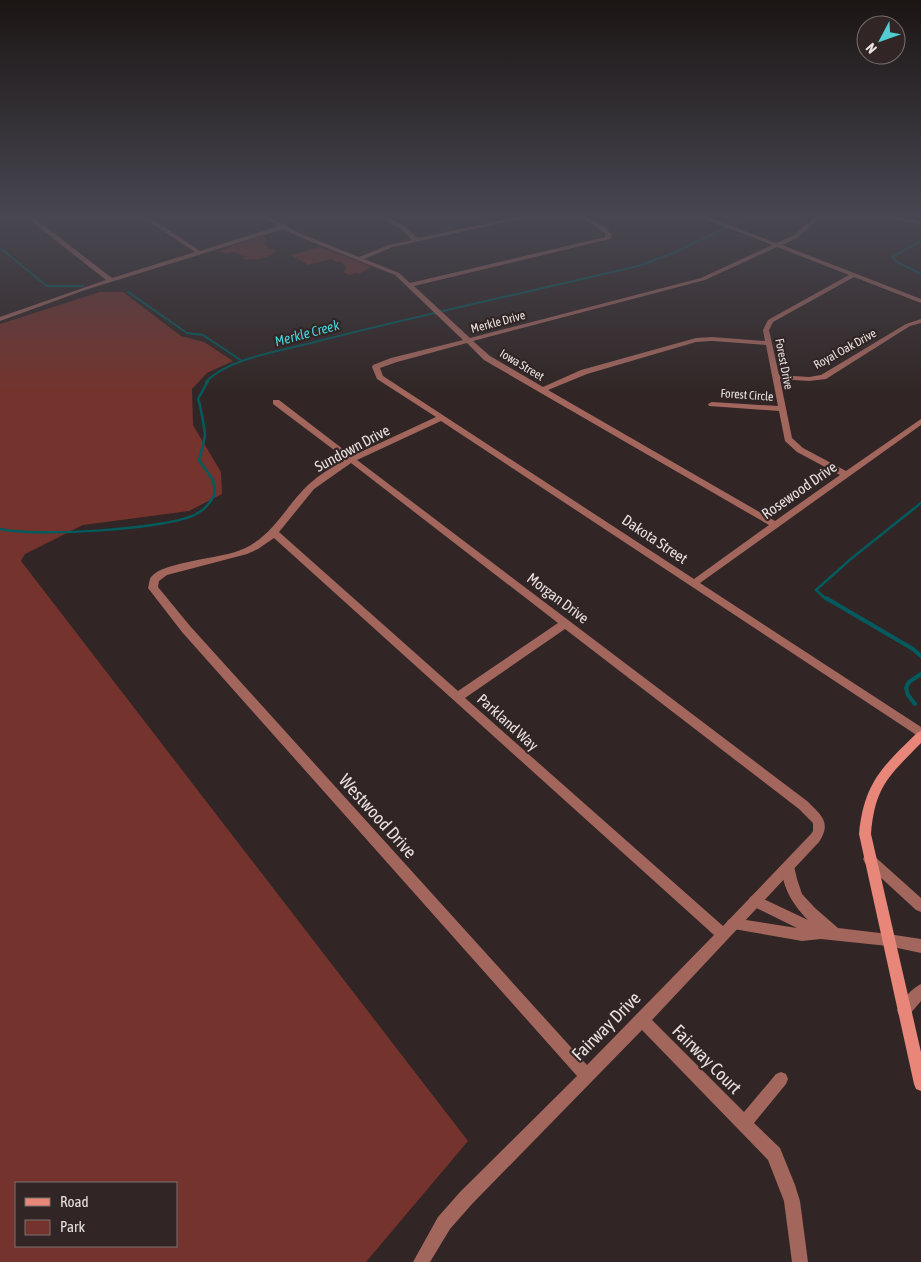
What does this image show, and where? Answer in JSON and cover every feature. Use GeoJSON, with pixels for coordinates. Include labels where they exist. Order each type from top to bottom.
{"type":"FeatureCollection","features":[{"type":"Feature","properties":{"kind":"main road"},"geometry":{"type":"LineString","coordinates":[[921,735],[875,785],[866,816],[865,834],[869,859],[878,890],[921,1084]]}},
{"type":"Feature","properties":{"kind":"street"},"geometry":{"type":"LineString","coordinates":[[105,276],[110,280]]}},
{"type":"Feature","properties":{"kind":"street"},"geometry":{"type":"LineString","coordinates":[[2,316],[124,276]]}},
{"type":"Feature","properties":{"kind":"street","name":"Iowa Street"},"geometry":{"type":"LineString","coordinates":[[398,276],[410,285],[468,341],[494,362],[775,525]]}},
{"type":"Feature","properties":{"kind":"street"},"geometry":{"type":"LineString","coordinates":[[410,285],[448,276]]}},
{"type":"Feature","properties":{"kind":"street","name":"Merkle Drive"},"geometry":{"type":"LineString","coordinates":[[376,367],[394,360],[710,276]]}},
{"type":"Feature","properties":{"kind":"street","name":"Forest Drive"},"geometry":{"type":"LineString","coordinates":[[847,475],[794,446],[788,439],[766,330],[770,322],[852,276]]}},
{"type":"Feature","properties":{"kind":"street"},"geometry":{"type":"LineString","coordinates":[[856,276],[921,301]]}},
{"type":"Feature","properties":{"kind":"street","name":"Royal Oak Drive"},"geometry":{"type":"LineString","coordinates":[[776,377],[810,380],[823,377],[908,325],[921,321]]}},
{"type":"Feature","properties":{"kind":"street"},"geometry":{"type":"LineString","coordinates":[[542,390],[584,372],[696,340],[712,339],[769,343]]}},
{"type":"Feature","properties":{"kind":"street","name":"Dakota Street"},"geometry":{"type":"LineString","coordinates":[[376,367],[380,377],[921,735]]}},
{"type":"Feature","properties":{"kind":"street","name":"Morgan Drive"},"geometry":{"type":"LineString","coordinates":[[276,402],[803,805],[819,821]]}},
{"type":"Feature","properties":{"kind":"street","name":"Forest Circle"},"geometry":{"type":"LineString","coordinates":[[712,404],[781,409]]}},
{"type":"Feature","properties":{"kind":"street","name":"Sundown Drive"},"geometry":{"type":"LineString","coordinates":[[155,579],[173,569],[245,552],[264,542],[274,533],[293,506],[312,486],[339,467],[442,417]]}},
{"type":"Feature","properties":{"kind":"street","name":"Rosewood Drive"},"geometry":{"type":"LineString","coordinates":[[694,583],[921,421]]}},
{"type":"Feature","properties":{"kind":"street","name":"Parkland Way"},"geometry":{"type":"LineString","coordinates":[[274,533],[722,934]]}},
{"type":"Feature","properties":{"kind":"street","name":"Westwood Drive"},"geometry":{"type":"LineString","coordinates":[[155,579],[152,588],[161,600],[586,1075]]}},
{"type":"Feature","properties":{"kind":"street"},"geometry":{"type":"LineString","coordinates":[[458,697],[566,623]]}},
{"type":"Feature","properties":{"kind":"street","name":"Fairway Drive"},"geometry":{"type":"LineString","coordinates":[[421,1262],[444,1224],[466,1198],[642,1020],[722,934],[789,866],[819,832],[819,821]]}},
{"type":"Feature","properties":{"kind":"street"},"geometry":{"type":"LineString","coordinates":[[869,859],[921,906]]}},
{"type":"Feature","properties":{"kind":"street"},"geometry":{"type":"LineString","coordinates":[[789,866],[789,882],[797,898],[836,935]]}},
{"type":"Feature","properties":{"kind":"street"},"geometry":{"type":"LineString","coordinates":[[755,901],[821,933]]}},
{"type":"Feature","properties":{"kind":"street"},"geometry":{"type":"LineString","coordinates":[[733,924],[802,935],[821,933],[888,940],[921,946]]}},
{"type":"Feature","properties":{"kind":"street"},"geometry":{"type":"LineString","coordinates":[[904,1010],[921,991]]}},
{"type":"Feature","properties":{"kind":"street","name":"Fairway Court"},"geometry":{"type":"LineString","coordinates":[[642,1020],[774,1154],[792,1201],[800,1262]]}},
{"type":"Feature","properties":{"kind":"street"},"geometry":{"type":"LineString","coordinates":[[744,1124],[781,1079]]}},
{"type":"Feature","properties":{"kind":"green space"},"geometry":{"type":"Polygon","coordinates":[[[100,292],[123,292],[181,336],[204,342],[233,361],[207,373],[192,389],[193,425],[221,472],[222,494],[189,511],[83,525],[25,554],[21,561],[468,1141],[366,1262],[0,1262],[0,324],[100,292]]]}},
{"type":"Feature","properties":{"kind":"waterway"},"geometry":{"type":"LineString","coordinates":[[34,276],[47,286],[83,286]]}},
{"type":"Feature","properties":{"kind":"waterway","name":"Merkle Creek"},"geometry":{"type":"LineString","coordinates":[[242,361],[399,321],[595,276]]}},
{"type":"Feature","properties":{"kind":"waterway"},"geometry":{"type":"LineString","coordinates":[[128,292],[187,333],[203,335],[242,361]]}},
{"type":"Feature","properties":{"kind":"waterway","name":"Merkle Creek"},"geometry":{"type":"LineString","coordinates":[[206,382],[216,373],[242,361]]}},
{"type":"Feature","properties":{"kind":"waterway","name":"Merkle Creek"},"geometry":{"type":"LineString","coordinates":[[0,529],[70,532],[132,528],[183,519],[201,511],[210,502],[215,493],[213,480],[199,460],[205,435],[198,399],[208,381]]}},
{"type":"Feature","properties":{"kind":"waterway"},"geometry":{"type":"LineString","coordinates":[[827,600],[816,590],[852,558],[921,503]]}},
{"type":"Feature","properties":{"kind":"waterway"},"geometry":{"type":"LineString","coordinates":[[826,598],[913,649],[921,656]]}},
{"type":"Feature","properties":{"kind":"waterway"},"geometry":{"type":"LineString","coordinates":[[915,704],[908,695],[906,688],[909,682],[921,674]]}}]}
